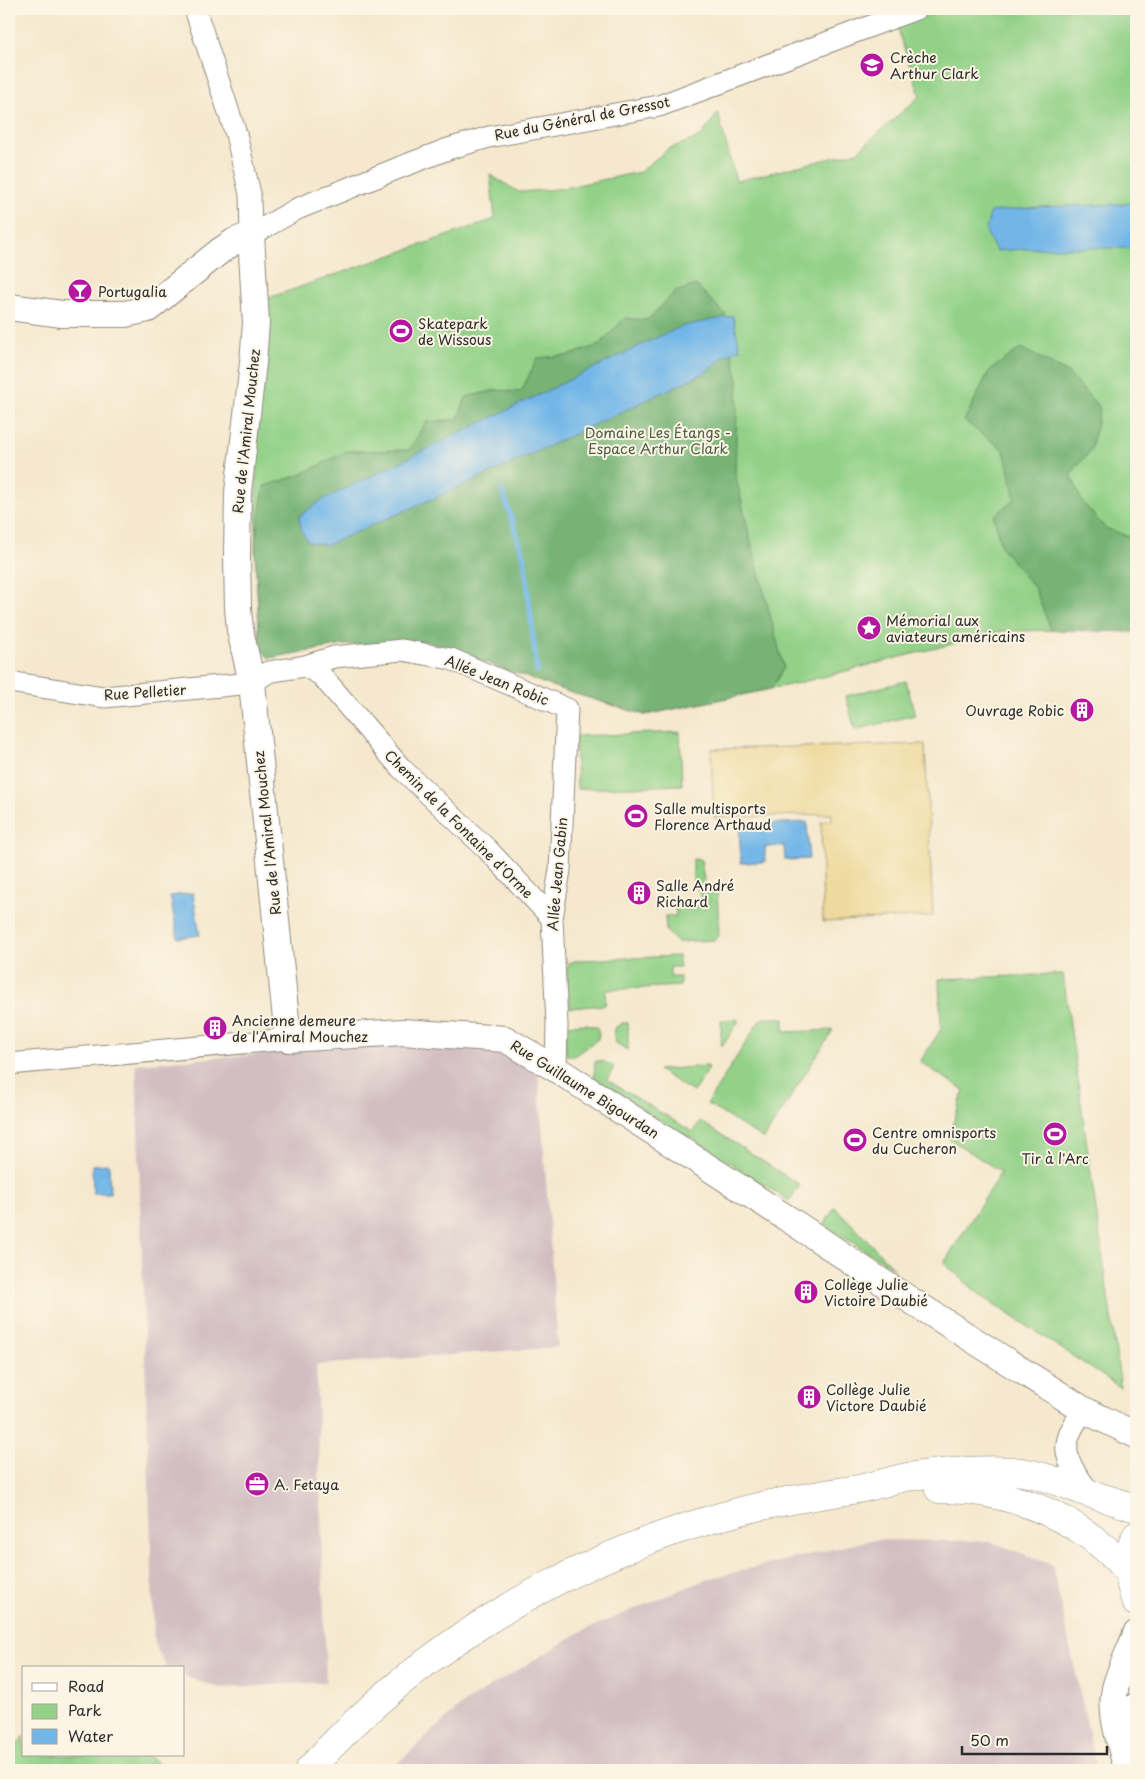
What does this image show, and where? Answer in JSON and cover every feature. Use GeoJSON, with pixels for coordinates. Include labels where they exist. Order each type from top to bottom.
{"type":"FeatureCollection","features":[{"type":"Feature","properties":{"kind":"main road"},"geometry":{"type":"LineString","coordinates":[[310,1770],[328,1750],[378,1703],[431,1659],[480,1625],[537,1590],[623,1550],[709,1520],[774,1503],[941,1473],[1013,1471],[1058,1482],[1136,1508]]}},
{"type":"Feature","properties":{"kind":"main road"},"geometry":{"type":"LineString","coordinates":[[875,1486],[970,1490],[1020,1501],[1069,1522],[1091,1536],[1114,1555],[1128,1572]]}},
{"type":"Feature","properties":{"kind":"main road"},"geometry":{"type":"LineString","coordinates":[[1136,1536],[1129,1555],[1128,1572],[1136,1602]]}},
{"type":"Feature","properties":{"kind":"street","name":"Rue de l'Amiral Mouchez"},"geometry":{"type":"LineString","coordinates":[[194,9],[236,134],[250,194],[256,323],[238,492],[238,608],[240,630],[252,683],[288,1039]]}},
{"type":"Feature","properties":{"kind":"street","name":"Rue du Général de Gressot"},"geometry":{"type":"LineString","coordinates":[[251,235],[297,209],[448,149],[489,137],[659,106],[916,9]]}},
{"type":"Feature","properties":{"kind":"street"},"geometry":{"type":"LineString","coordinates":[[9,307],[62,314],[125,314],[148,309],[220,251],[235,241],[251,235]]}},
{"type":"Feature","properties":{"kind":"street","name":"Allée Jean Robic"},"geometry":{"type":"LineString","coordinates":[[252,683],[268,672],[305,666],[334,658],[402,650],[451,659],[567,709]]}},
{"type":"Feature","properties":{"kind":"street","name":"Chemin de la Fontaine d'Orme"},"geometry":{"type":"LineString","coordinates":[[305,666],[321,675],[401,768],[487,849],[552,918]]}},
{"type":"Feature","properties":{"kind":"street","name":"Rue Pelletier"},"geometry":{"type":"LineString","coordinates":[[9,682],[104,697],[252,683]]}},
{"type":"Feature","properties":{"kind":"street","name":"Allée Jean Gabin"},"geometry":{"type":"LineString","coordinates":[[556,1069],[557,1025],[552,918],[560,870],[567,709]]}},
{"type":"Feature","properties":{"kind":"street","name":"Rue Guillaume Bigourdan"},"geometry":{"type":"LineString","coordinates":[[9,1064],[288,1039],[403,1032],[505,1039],[556,1069],[895,1290],[1084,1410],[1136,1435]]}},
{"type":"Feature","properties":{"kind":"street"},"geometry":{"type":"LineString","coordinates":[[1084,1410],[1072,1426],[1066,1456],[1075,1473],[1090,1493]]}},
{"type":"Feature","properties":{"kind":"street"},"geometry":{"type":"LineString","coordinates":[[1127,1770],[1117,1730],[1114,1706],[1115,1687],[1136,1634]]}},
{"type":"Feature","properties":{"kind":"street"},"geometry":{"type":"LineString","coordinates":[[1134,1770],[1132,1715],[1136,1706]]}},
{"type":"Feature","properties":{"kind":"shaded area"},"geometry":{"type":"Polygon","coordinates":[[[396,1043],[487,1049],[538,1072],[558,1347],[316,1365],[326,1682],[219,1688],[185,1676],[185,1666],[166,1666],[154,1643],[136,1064],[396,1043]]]}},
{"type":"Feature","properties":{"kind":"shaded area"},"geometry":{"type":"Polygon","coordinates":[[[871,1540],[989,1541],[1052,1565],[1097,1770],[390,1770],[465,1702],[582,1631],[707,1579],[871,1540]]]}},
{"type":"Feature","properties":{"kind":"green space","name":"Domaine Les Étangs - Espace Arthur Clark"},"geometry":{"type":"Polygon","coordinates":[[[945,9],[1136,9],[1136,632],[1082,630],[1003,631],[799,683],[645,715],[566,691],[425,641],[343,645],[269,658],[260,649],[255,553],[260,301],[495,219],[490,175],[519,192],[558,189],[640,172],[668,149],[700,137],[718,113],[736,181],[857,152],[920,96],[897,27],[945,9]]]}},
{"type":"Feature","properties":{"kind":"green space"},"geometry":{"type":"Polygon","coordinates":[[[696,285],[725,314],[738,380],[735,473],[784,668],[771,689],[645,715],[566,691],[425,641],[343,645],[269,658],[260,649],[255,541],[264,486],[300,475],[347,451],[409,450],[426,422],[458,419],[466,397],[496,390],[521,392],[537,358],[570,355],[599,345],[625,318],[647,320],[675,292],[696,285]]]}},
{"type":"Feature","properties":{"kind":"green space"},"geometry":{"type":"Polygon","coordinates":[[[1021,348],[1068,373],[1100,408],[1091,450],[1071,474],[1081,500],[1105,528],[1136,539],[1136,632],[1051,630],[1035,589],[1001,547],[994,516],[1015,499],[1004,450],[964,421],[989,371],[1021,348]]]}},
{"type":"Feature","properties":{"kind":"green space"},"geometry":{"type":"Polygon","coordinates":[[[906,681],[915,715],[855,730],[846,696],[906,681]]]}},
{"type":"Feature","properties":{"kind":"green space"},"geometry":{"type":"Polygon","coordinates":[[[680,732],[682,785],[577,789],[575,736],[680,732]]]}},
{"type":"Feature","properties":{"kind":"green space"},"geometry":{"type":"Polygon","coordinates":[[[693,859],[701,860],[705,886],[717,885],[719,936],[715,940],[677,942],[666,931],[665,916],[676,916],[675,906],[702,905],[701,894],[693,882],[693,859]]]}},
{"type":"Feature","properties":{"kind":"green space"},"geometry":{"type":"Polygon","coordinates":[[[678,956],[680,967],[670,967],[670,977],[680,977],[680,986],[606,990],[605,1005],[570,1008],[567,971],[569,963],[578,960],[678,956]]]}},
{"type":"Feature","properties":{"kind":"green space"},"geometry":{"type":"Polygon","coordinates":[[[1063,974],[1121,1388],[979,1294],[944,1263],[1001,1172],[948,1138],[964,1090],[920,1062],[941,1029],[939,979],[1063,974]]]}},
{"type":"Feature","properties":{"kind":"green space"},"geometry":{"type":"Polygon","coordinates":[[[763,1018],[784,1018],[784,1032],[833,1030],[764,1139],[707,1104],[763,1018]]]}},
{"type":"Feature","properties":{"kind":"green space"},"geometry":{"type":"Polygon","coordinates":[[[736,1019],[738,1022],[724,1044],[721,1045],[721,1020],[736,1019]]]}},
{"type":"Feature","properties":{"kind":"green space"},"geometry":{"type":"Polygon","coordinates":[[[622,1023],[628,1023],[628,1050],[616,1043],[614,1035],[615,1028],[622,1023]]]}},
{"type":"Feature","properties":{"kind":"green space"},"geometry":{"type":"Polygon","coordinates":[[[587,1024],[597,1027],[598,1039],[574,1056],[569,1056],[566,1054],[565,1025],[587,1024]]]}},
{"type":"Feature","properties":{"kind":"green space"},"geometry":{"type":"Polygon","coordinates":[[[595,1061],[602,1061],[614,1067],[607,1080],[693,1132],[700,1121],[800,1185],[789,1201],[594,1077],[595,1061]]]}},
{"type":"Feature","properties":{"kind":"green space"},"geometry":{"type":"Polygon","coordinates":[[[708,1066],[709,1069],[693,1092],[658,1070],[708,1066]]]}},
{"type":"Feature","properties":{"kind":"green space"},"geometry":{"type":"Polygon","coordinates":[[[835,1207],[895,1269],[824,1225],[835,1207]]]}},
{"type":"Feature","properties":{"kind":"green space"},"geometry":{"type":"Polygon","coordinates":[[[22,1739],[22,1756],[147,1756],[167,1770],[9,1770],[9,1757],[22,1739]]]}},
{"type":"Feature","properties":{"kind":"sand"},"geometry":{"type":"Polygon","coordinates":[[[925,744],[933,916],[823,922],[821,822],[832,820],[832,814],[714,818],[711,749],[925,744]]]}},
{"type":"Feature","properties":{"kind":"water"},"geometry":{"type":"Polygon","coordinates":[[[1136,202],[1136,248],[1038,248],[996,251],[986,231],[990,212],[1039,207],[1127,204],[1136,202]]]}},
{"type":"Feature","properties":{"kind":"water"},"geometry":{"type":"Polygon","coordinates":[[[733,316],[740,349],[725,356],[706,372],[487,475],[327,545],[308,542],[301,530],[299,516],[322,500],[658,337],[683,326],[733,316]]]}},
{"type":"Feature","properties":{"kind":"water"},"geometry":{"type":"Polygon","coordinates":[[[807,822],[809,859],[785,860],[784,846],[765,847],[765,862],[741,863],[739,825],[807,822]]]}},
{"type":"Feature","properties":{"kind":"water"},"geometry":{"type":"Polygon","coordinates":[[[193,893],[200,935],[178,938],[170,896],[193,893]]]}},
{"type":"Feature","properties":{"kind":"water"},"geometry":{"type":"Polygon","coordinates":[[[109,1164],[110,1193],[93,1193],[92,1165],[109,1164]]]}},
{"type":"Feature","properties":{"kind":"waterway"},"geometry":{"type":"LineString","coordinates":[[502,490],[524,557],[537,671]]}},
{"type":"Feature","properties":{"kind":"place","name":"Crèche Arthur Clark"},"geometry":{"type":"Point","coordinates":[872,65]}},
{"type":"Feature","properties":{"kind":"place","name":"Portugalia"},"geometry":{"type":"Point","coordinates":[80,291]}},
{"type":"Feature","properties":{"kind":"place","name":"Skatepark de Wissous"},"geometry":{"type":"Point","coordinates":[401,331]}},
{"type":"Feature","properties":{"kind":"place","name":"Mémorial aux aviateurs américains"},"geometry":{"type":"Point","coordinates":[869,628]}},
{"type":"Feature","properties":{"kind":"place","name":"Ouvrage Robic"},"geometry":{"type":"Point","coordinates":[1082,710]}},
{"type":"Feature","properties":{"kind":"place","name":"Salle multisports Florence Arthaud"},"geometry":{"type":"Point","coordinates":[636,816]}},
{"type":"Feature","properties":{"kind":"place","name":"Salle André Richard"},"geometry":{"type":"Point","coordinates":[639,893]}},
{"type":"Feature","properties":{"kind":"place","name":"Ancienne demeure de l'Amiral Mouchez"},"geometry":{"type":"Point","coordinates":[215,1028]}},
{"type":"Feature","properties":{"kind":"place","name":"Tir à l'Arc"},"geometry":{"type":"Point","coordinates":[1055,1134]}},
{"type":"Feature","properties":{"kind":"place","name":"Centre omnisports du Cucheron"},"geometry":{"type":"Point","coordinates":[855,1140]}},
{"type":"Feature","properties":{"kind":"place","name":"Collège Julie Victoire Daubié"},"geometry":{"type":"Point","coordinates":[806,1292]}},
{"type":"Feature","properties":{"kind":"place","name":"Collège Julie Victore Daubié"},"geometry":{"type":"Point","coordinates":[809,1397]}},
{"type":"Feature","properties":{"kind":"place","name":"A. Fetaya"},"geometry":{"type":"Point","coordinates":[257,1484]}}]}
